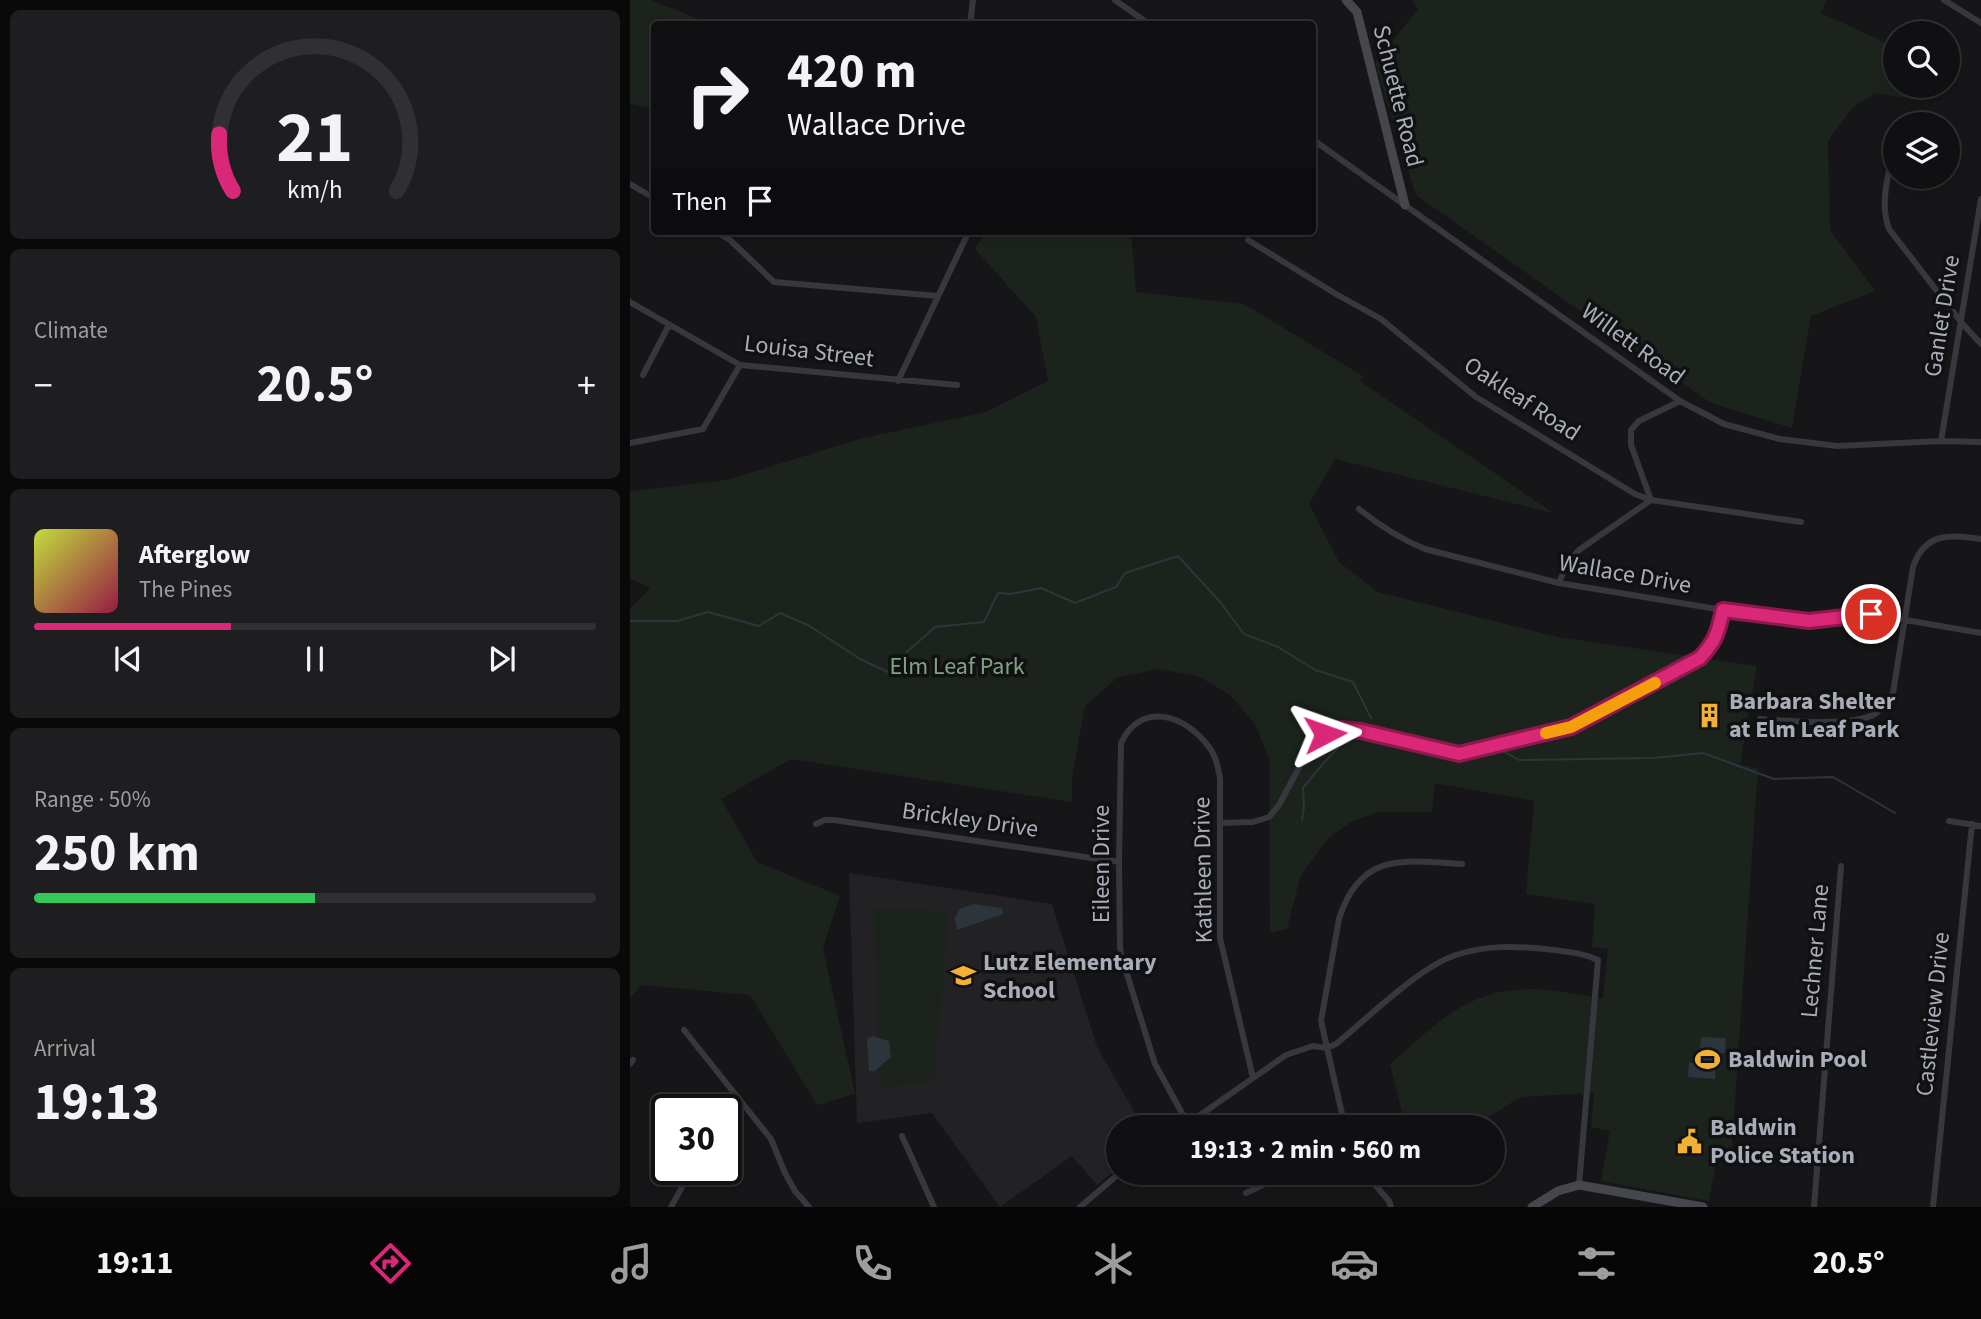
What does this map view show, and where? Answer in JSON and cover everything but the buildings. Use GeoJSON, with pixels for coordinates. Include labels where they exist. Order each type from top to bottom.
{"type":"FeatureCollection","features":[{"type":"Feature","properties":{"kind":"street"},"geometry":{"type":"LineString","coordinates":[[970,21],[972,0]]}},
{"type":"Feature","properties":{"kind":"street"},"geometry":{"type":"LineString","coordinates":[[1115,0],[1145,21]]}},
{"type":"Feature","properties":{"kind":"street","name":"Schuette Road"},"geometry":{"type":"LineString","coordinates":[[1346,0],[1357,12],[1405,205]]}},
{"type":"Feature","properties":{"kind":"street"},"geometry":{"type":"LineString","coordinates":[[1944,0],[1981,23]]}},
{"type":"Feature","properties":{"kind":"street","name":"Willett Road"},"geometry":{"type":"LineString","coordinates":[[1316,142],[1680,401],[1724,424],[1780,439],[1838,446],[1941,440],[1981,442]]}},
{"type":"Feature","properties":{"kind":"street"},"geometry":{"type":"LineString","coordinates":[[630,184],[651,196]]}},
{"type":"Feature","properties":{"kind":"street"},"geometry":{"type":"LineString","coordinates":[[1886,189],[1885,218],[1889,229],[1981,344]]}},
{"type":"Feature","properties":{"kind":"street","name":"Ganlet Drive"},"geometry":{"type":"LineString","coordinates":[[1941,440],[1981,198]]}},
{"type":"Feature","properties":{"kind":"street"},"geometry":{"type":"LineString","coordinates":[[721,235],[730,240],[774,282],[938,296]]}},
{"type":"Feature","properties":{"kind":"street"},"geometry":{"type":"LineString","coordinates":[[898,381],[967,235]]}},
{"type":"Feature","properties":{"kind":"street","name":"Oakleaf Road"},"geometry":{"type":"LineString","coordinates":[[1248,240],[1381,319],[1476,397],[1635,494],[1651,500],[1801,522]]}},
{"type":"Feature","properties":{"kind":"street","name":"Louisa Street"},"geometry":{"type":"LineString","coordinates":[[630,302],[740,365],[957,385]]}},
{"type":"Feature","properties":{"kind":"street"},"geometry":{"type":"LineString","coordinates":[[643,375],[669,325]]}},
{"type":"Feature","properties":{"kind":"street"},"geometry":{"type":"LineString","coordinates":[[630,443],[703,429],[740,365]]}},
{"type":"Feature","properties":{"kind":"street"},"geometry":{"type":"LineString","coordinates":[[1559,583],[1567,563],[1578,550],[1651,500],[1632,445],[1631,430],[1639,421],[1680,401]]}},
{"type":"Feature","properties":{"kind":"street","name":"Wallace Drive"},"geometry":{"type":"LineString","coordinates":[[1359,509],[1406,542],[1559,583],[1809,621],[1871,614],[1981,633]]}},
{"type":"Feature","properties":{"kind":"street"},"geometry":{"type":"LineString","coordinates":[[1760,719],[1817,722],[1854,719],[1872,715],[1882,708],[1893,693],[1913,567],[1918,553],[1931,541],[1946,536],[1959,535],[1981,539]]}},
{"type":"Feature","properties":{"kind":"street"},"geometry":{"type":"LineString","coordinates":[[1221,823],[1253,822],[1269,817],[1279,805],[1308,748],[1328,732],[1340,729],[1361,731],[1459,754],[1571,727],[1700,658],[1713,645],[1723,610]]}},
{"type":"Feature","properties":{"kind":"street","name":"Kathleen Drive"},"geometry":{"type":"LineString","coordinates":[[1136,723],[1153,715],[1185,723],[1210,747],[1217,762],[1221,823],[1220,938],[1253,1078]]}},
{"type":"Feature","properties":{"kind":"street","name":"Eileen Drive"},"geometry":{"type":"LineString","coordinates":[[1136,723],[1127,730],[1121,743],[1121,955],[1155,1064],[1181,1115]]}},
{"type":"Feature","properties":{"kind":"street","name":"Brickley Drive"},"geometry":{"type":"LineString","coordinates":[[816,824],[834,820],[1119,862]]}},
{"type":"Feature","properties":{"kind":"street"},"geometry":{"type":"LineString","coordinates":[[1948,821],[1981,826]]}},
{"type":"Feature","properties":{"kind":"street","name":"Castleview Drive"},"geometry":{"type":"LineString","coordinates":[[1933,1207],[1972,824]]}},
{"type":"Feature","properties":{"kind":"street"},"geometry":{"type":"LineString","coordinates":[[1342,1115],[1321,1021],[1344,903],[1369,871],[1385,865],[1405,862],[1462,864]]}},
{"type":"Feature","properties":{"kind":"street","name":"Lechner Lane"},"geometry":{"type":"LineString","coordinates":[[1814,1207],[1841,866]]}},
{"type":"Feature","properties":{"kind":"street"},"geometry":{"type":"LineString","coordinates":[[1200,1115],[1286,1055],[1313,1046],[1327,1048],[1336,1044],[1405,986],[1430,968],[1454,956],[1485,948],[1521,946],[1585,954],[1598,960],[1579,1185]]}},
{"type":"Feature","properties":{"kind":"street"},"geometry":{"type":"LineString","coordinates":[[684,1031],[771,1139],[795,1191],[809,1207]]}},
{"type":"Feature","properties":{"kind":"street"},"geometry":{"type":"LineString","coordinates":[[902,1136],[934,1207]]}},
{"type":"Feature","properties":{"kind":"street"},"geometry":{"type":"LineString","coordinates":[[671,1207],[683,1185]]}},
{"type":"Feature","properties":{"kind":"street"},"geometry":{"type":"LineString","coordinates":[[1080,1207],[1106,1185]]}},
{"type":"Feature","properties":{"kind":"street"},"geometry":{"type":"LineString","coordinates":[[1246,1193],[1263,1185]]}},
{"type":"Feature","properties":{"kind":"street"},"geometry":{"type":"LineString","coordinates":[[1375,1185],[1391,1207]]}},
{"type":"Feature","properties":{"kind":"street"},"geometry":{"type":"LineString","coordinates":[[1532,1207],[1558,1191],[1579,1185],[1703,1207]]}},
{"type":"Feature","properties":{"kind":"shaded area","name":"Lutz Elementary School"},"geometry":{"type":"Polygon","coordinates":[[[849,873],[1052,904],[1097,1047],[1136,1115],[1106,1115],[1106,1178],[1097,1185],[1072,1156],[1000,1207],[932,1113],[857,1123],[849,873]]]}},
{"type":"Feature","properties":{"kind":"shaded area"},"geometry":{"type":"Polygon","coordinates":[[[973,904],[1002,908],[1003,914],[957,930],[955,918],[960,909],[973,904]]]}},
{"type":"Feature","properties":{"kind":"shaded area"},"geometry":{"type":"Polygon","coordinates":[[[873,1036],[889,1041],[891,1057],[875,1071],[869,1071],[867,1039],[873,1036]]]}},
{"type":"Feature","properties":{"kind":"shaded area","name":"Baldwin Pool"},"geometry":{"type":"Polygon","coordinates":[[[1701,1037],[1726,1038],[1725,1053],[1712,1053],[1716,1055],[1715,1079],[1688,1077],[1689,1063],[1699,1063],[1701,1037]]]}},
{"type":"Feature","properties":{"kind":"green space"},"geometry":{"type":"Polygon","coordinates":[[[630,0],[651,0],[704,21],[651,21],[651,108],[630,104],[630,0]]]}},
{"type":"Feature","properties":{"kind":"green space"},"geometry":{"type":"Polygon","coordinates":[[[1412,0],[1827,0],[1821,13],[1883,41],[1883,94],[1876,93],[1853,107],[1828,141],[1830,230],[1875,291],[1811,316],[1792,428],[1711,403],[1416,195],[1375,63],[1418,9],[1412,0]]]}},
{"type":"Feature","properties":{"kind":"green space","name":"Elm Leaf Park"},"geometry":{"type":"Polygon","coordinates":[[[984,235],[1131,235],[1136,292],[1244,304],[1363,376],[1360,381],[1553,513],[1335,459],[1309,504],[1339,562],[1378,592],[1558,637],[1757,666],[1740,765],[1758,768],[1731,1158],[1717,1156],[1709,1201],[1601,1181],[1610,1131],[1591,1127],[1594,1093],[1520,1097],[1492,1115],[1403,1115],[1390,1064],[1437,1024],[1469,1003],[1506,991],[1528,989],[1603,998],[1608,949],[1592,947],[1595,904],[1526,894],[1534,801],[1435,783],[1432,812],[1377,812],[1351,822],[1328,838],[1300,877],[1287,929],[1270,933],[1269,759],[1255,724],[1230,695],[1198,676],[1159,669],[1118,677],[1085,706],[1072,777],[1072,802],[791,759],[721,799],[757,862],[840,896],[823,948],[855,1094],[817,1105],[750,995],[642,985],[630,998],[630,609],[650,588],[630,578],[630,491],[727,480],[859,439],[986,412],[1048,381],[1036,317],[975,249],[984,235]]]}},
{"type":"Feature","properties":{"kind":"green space"},"geometry":{"type":"Polygon","coordinates":[[[874,908],[949,911],[934,1082],[879,1087],[874,908]]]}},
{"type":"Feature","properties":{"kind":"waterway"},"geometry":{"type":"LineString","coordinates":[[630,621],[677,621],[708,612],[759,626],[780,613],[808,625],[860,659],[890,673],[908,651],[935,627],[984,622],[998,593],[1011,594],[1041,588],[1075,603],[1116,587],[1125,573],[1178,556],[1221,603],[1244,634],[1278,647],[1315,670],[1353,682],[1371,718]]}},
{"type":"Feature","properties":{"kind":"waterway"},"geometry":{"type":"LineString","coordinates":[[1302,820],[1303,788],[1332,754],[1352,737]]}},
{"type":"Feature","properties":{"kind":"waterway"},"geometry":{"type":"LineString","coordinates":[[1503,751],[1519,760],[1653,758],[1703,753],[1774,779],[1833,777],[1895,813]]}},
{"type":"Feature","properties":{"kind":"slow traffic"},"geometry":{"type":"LineString","coordinates":[[1546,733],[1571,727],[1655,683]]}},
{"type":"Feature","properties":{"kind":"place","name":"Barbara Shelter at Elm Leaf Park"},"geometry":{"type":"Point","coordinates":[1709,715]}},
{"type":"Feature","properties":{"kind":"place","name":"Lutz Elementary School"},"geometry":{"type":"Point","coordinates":[963,976]}},
{"type":"Feature","properties":{"kind":"place","name":"Baldwin Pool"},"geometry":{"type":"Point","coordinates":[1708,1059]}},
{"type":"Feature","properties":{"kind":"place","name":"Baldwin Police Station"},"geometry":{"type":"Point","coordinates":[1690,1141]}},
{"type":"Feature","properties":{"kind":"route"},"geometry":{"type":"LineString","coordinates":[[1325,734],[1340,729],[1361,731],[1459,754],[1571,727],[1700,658],[1713,645],[1723,610],[1809,621],[1871,614]]}}]}
